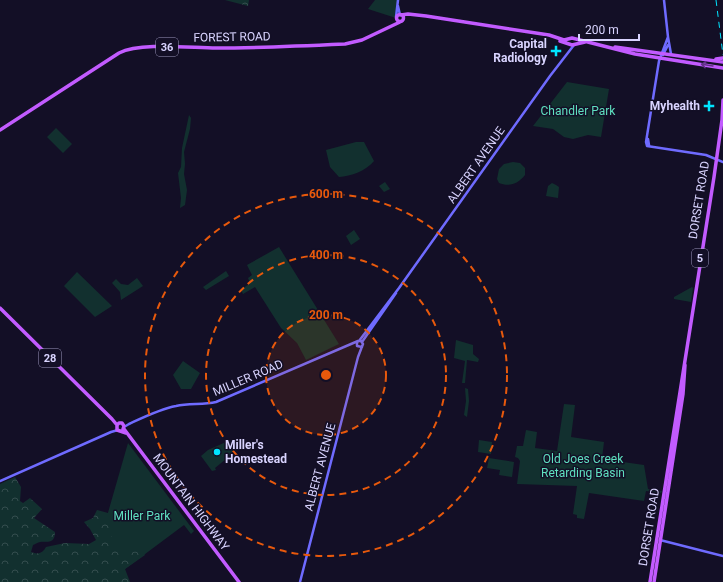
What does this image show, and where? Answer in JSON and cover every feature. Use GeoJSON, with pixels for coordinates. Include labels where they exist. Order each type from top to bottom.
{"type":"FeatureCollection","features":[{"type":"Feature","properties":{"kind":"main road"},"geometry":{"type":"LineString","coordinates":[[664,0],[671,54]]}},
{"type":"Feature","properties":{"kind":"main road"},"geometry":{"type":"LineString","coordinates":[[398,2],[401,15],[401,21],[397,21],[396,18],[398,2]]}},
{"type":"Feature","properties":{"kind":"main road","name":"36"},"geometry":{"type":"LineString","coordinates":[[396,18],[406,14],[415,15],[552,36],[564,40],[572,39],[635,54],[722,69]]}},
{"type":"Feature","properties":{"kind":"main road","name":"36"},"geometry":{"type":"LineString","coordinates":[[401,21],[415,15]]}},
{"type":"Feature","properties":{"kind":"main road","name":"FOREST ROAD"},"geometry":{"type":"LineString","coordinates":[[388,27],[396,18]]}},
{"type":"Feature","properties":{"kind":"main road","name":"FOREST ROAD"},"geometry":{"type":"LineString","coordinates":[[0,130],[119,53],[134,48],[216,48],[345,44],[365,39],[401,21]]}},
{"type":"Feature","properties":{"kind":"main road","name":"36"},"geometry":{"type":"LineString","coordinates":[[552,36],[572,44],[586,42]]}},
{"type":"Feature","properties":{"kind":"main road"},"geometry":{"type":"LineString","coordinates":[[663,53],[668,37]]}},
{"type":"Feature","properties":{"kind":"main road"},"geometry":{"type":"LineString","coordinates":[[572,39],[576,41],[572,44]]}},
{"type":"Feature","properties":{"kind":"main road"},"geometry":{"type":"LineString","coordinates":[[572,39],[572,44]]}},
{"type":"Feature","properties":{"kind":"main road"},"geometry":{"type":"LineString","coordinates":[[669,43],[660,58],[647,145],[699,154],[723,162]]}},
{"type":"Feature","properties":{"kind":"main road","name":"ALBERT AVENUE"},"geometry":{"type":"LineString","coordinates":[[360,341],[388,305],[572,44]]}},
{"type":"Feature","properties":{"kind":"main road","name":"36"},"geometry":{"type":"LineString","coordinates":[[602,46],[723,62]]}},
{"type":"Feature","properties":{"kind":"main road"},"geometry":{"type":"LineString","coordinates":[[675,60],[676,55]]}},
{"type":"Feature","properties":{"kind":"main road"},"geometry":{"type":"LineString","coordinates":[[682,56],[690,59],[694,63],[702,59]]}},
{"type":"Feature","properties":{"kind":"main road"},"geometry":{"type":"LineString","coordinates":[[707,59],[723,58]]}},
{"type":"Feature","properties":{"kind":"main road","name":"DORSET ROAD"},"geometry":{"type":"LineString","coordinates":[[650,582],[653,574],[659,540],[678,419],[686,356],[723,117],[723,100]]}},
{"type":"Feature","properties":{"kind":"main road","name":"MOUNTAIN HIGHWAY"},"geometry":{"type":"LineString","coordinates":[[0,308],[127,433],[239,582]]}},
{"type":"Feature","properties":{"kind":"main road"},"geometry":{"type":"LineString","coordinates":[[359,346],[360,341]]}},
{"type":"Feature","properties":{"kind":"main road"},"geometry":{"type":"LineString","coordinates":[[359,346],[360,341]]}},
{"type":"Feature","properties":{"kind":"main road","name":"MILLER ROAD"},"geometry":{"type":"LineString","coordinates":[[120,427],[173,406],[216,402],[360,341]]}},
{"type":"Feature","properties":{"kind":"main road","name":"MILLER ROAD"},"geometry":{"type":"LineString","coordinates":[[349,345],[359,346]]}},
{"type":"Feature","properties":{"kind":"main road","name":"ALBERT AVENUE"},"geometry":{"type":"LineString","coordinates":[[300,582],[358,357],[359,346]]}},
{"type":"Feature","properties":{"kind":"main road"},"geometry":{"type":"LineString","coordinates":[[0,481],[120,427]]}},
{"type":"Feature","properties":{"kind":"main road"},"geometry":{"type":"LineString","coordinates":[[659,540],[723,556]]}},
{"type":"Feature","properties":{"kind":"main road","name":"DORSET ROAD"},"geometry":{"type":"LineString","coordinates":[[653,574],[654,582]]}},
{"type":"Feature","properties":{"kind":"green space"},"geometry":{"type":"Polygon","coordinates":[[[225,0],[249,0],[248,6],[225,0]]]}},
{"type":"Feature","properties":{"kind":"green space"},"geometry":{"type":"Polygon","coordinates":[[[375,0],[398,0],[396,18],[368,9],[375,0]]]}},
{"type":"Feature","properties":{"kind":"green space","name":"Chandler Park"},"geometry":{"type":"Polygon","coordinates":[[[567,82],[609,89],[601,137],[588,135],[573,139],[564,137],[553,129],[533,126],[567,82]]]}},
{"type":"Feature","properties":{"kind":"green space"},"geometry":{"type":"Polygon","coordinates":[[[189,115],[191,118],[190,129],[184,152],[184,174],[187,190],[185,205],[180,208],[181,198],[178,173],[181,167],[182,148],[189,115]]]}},
{"type":"Feature","properties":{"kind":"green space"},"geometry":{"type":"Polygon","coordinates":[[[56,128],[72,144],[63,153],[47,137],[56,128]]]}},
{"type":"Feature","properties":{"kind":"green space"},"geometry":{"type":"Polygon","coordinates":[[[356,142],[364,142],[374,161],[367,168],[339,177],[330,167],[326,150],[356,142]]]}},
{"type":"Feature","properties":{"kind":"green space"},"geometry":{"type":"Polygon","coordinates":[[[513,162],[520,163],[525,168],[525,175],[516,183],[510,185],[499,183],[497,179],[499,169],[504,164],[513,162]]]}},
{"type":"Feature","properties":{"kind":"green space"},"geometry":{"type":"Polygon","coordinates":[[[385,182],[390,189],[384,192],[379,186],[385,182]]]}},
{"type":"Feature","properties":{"kind":"green space"},"geometry":{"type":"Polygon","coordinates":[[[552,183],[559,187],[558,198],[546,196],[548,186],[552,183]]]}},
{"type":"Feature","properties":{"kind":"green space"},"geometry":{"type":"Polygon","coordinates":[[[354,230],[360,239],[351,245],[346,236],[354,230]]]}},
{"type":"Feature","properties":{"kind":"green space"},"geometry":{"type":"Polygon","coordinates":[[[279,247],[339,344],[306,360],[297,343],[281,328],[255,287],[243,294],[241,290],[250,283],[248,278],[252,275],[247,265],[279,247]]]}},
{"type":"Feature","properties":{"kind":"green space"},"geometry":{"type":"Polygon","coordinates":[[[226,271],[229,276],[206,290],[203,287],[226,271]]]}},
{"type":"Feature","properties":{"kind":"green space"},"geometry":{"type":"Polygon","coordinates":[[[77,272],[112,306],[95,317],[64,286],[77,272]]]}},
{"type":"Feature","properties":{"kind":"green space"},"geometry":{"type":"Polygon","coordinates":[[[137,278],[143,286],[121,300],[120,292],[112,283],[116,279],[121,284],[128,285],[137,278]]]}},
{"type":"Feature","properties":{"kind":"green space"},"geometry":{"type":"Polygon","coordinates":[[[692,287],[691,302],[674,299],[674,297],[692,287]]]}},
{"type":"Feature","properties":{"kind":"green space"},"geometry":{"type":"Polygon","coordinates":[[[456,340],[473,345],[473,354],[479,359],[478,362],[467,360],[465,383],[462,383],[465,361],[454,358],[456,340]]]}},
{"type":"Feature","properties":{"kind":"green space"},"geometry":{"type":"Polygon","coordinates":[[[183,361],[200,373],[191,389],[181,389],[173,375],[183,361]]]}},
{"type":"Feature","properties":{"kind":"green space"},"geometry":{"type":"Polygon","coordinates":[[[465,388],[468,389],[469,401],[467,417],[464,415],[466,401],[465,388]]]}},
{"type":"Feature","properties":{"kind":"green space","name":"Old Joes Creek Retarding Basin"},"geometry":{"type":"Polygon","coordinates":[[[564,404],[575,405],[571,437],[604,442],[602,459],[644,465],[648,489],[662,491],[661,493],[646,491],[644,501],[589,493],[584,519],[577,518],[577,515],[573,514],[577,486],[517,484],[520,461],[515,457],[517,446],[523,446],[526,430],[537,432],[535,448],[557,451],[564,404]]]}},
{"type":"Feature","properties":{"kind":"green space"},"geometry":{"type":"Polygon","coordinates":[[[479,440],[492,442],[491,454],[478,452],[479,440]]]}},
{"type":"Feature","properties":{"kind":"green space"},"geometry":{"type":"Polygon","coordinates":[[[226,442],[233,451],[227,460],[226,459],[215,468],[216,470],[212,471],[201,456],[208,450],[226,442]]]}},
{"type":"Feature","properties":{"kind":"green space","name":"Miller Park"},"geometry":{"type":"Polygon","coordinates":[[[128,443],[194,531],[191,534],[184,525],[125,569],[101,537],[128,443]]]}},
{"type":"Feature","properties":{"kind":"green space"},"geometry":{"type":"Polygon","coordinates":[[[489,458],[514,462],[512,477],[499,475],[500,470],[487,468],[489,458]]]}},
{"type":"Feature","properties":{"kind":"green space"},"geometry":{"type":"Polygon","coordinates":[[[15,477],[21,487],[20,501],[23,503],[30,498],[42,509],[34,518],[55,532],[54,539],[52,541],[39,542],[33,545],[31,552],[40,553],[46,547],[65,543],[89,544],[96,540],[84,522],[93,518],[97,510],[108,513],[112,539],[115,544],[121,549],[129,552],[141,550],[145,555],[125,569],[130,582],[0,582],[0,484],[15,477]]]}},
{"type":"Feature","properties":{"kind":"railway"},"geometry":{"type":"LineString","coordinates":[[716,0],[723,55]]}},
{"type":"Feature","properties":{"kind":"place","name":"Capital Radiology"},"geometry":{"type":"Point","coordinates":[556,51]}},
{"type":"Feature","properties":{"kind":"place","name":"Myhealth"},"geometry":{"type":"Point","coordinates":[709,106]}},
{"type":"Feature","properties":{"kind":"place","name":"Miller's Homestead"},"geometry":{"type":"Point","coordinates":[217,452]}}]}
